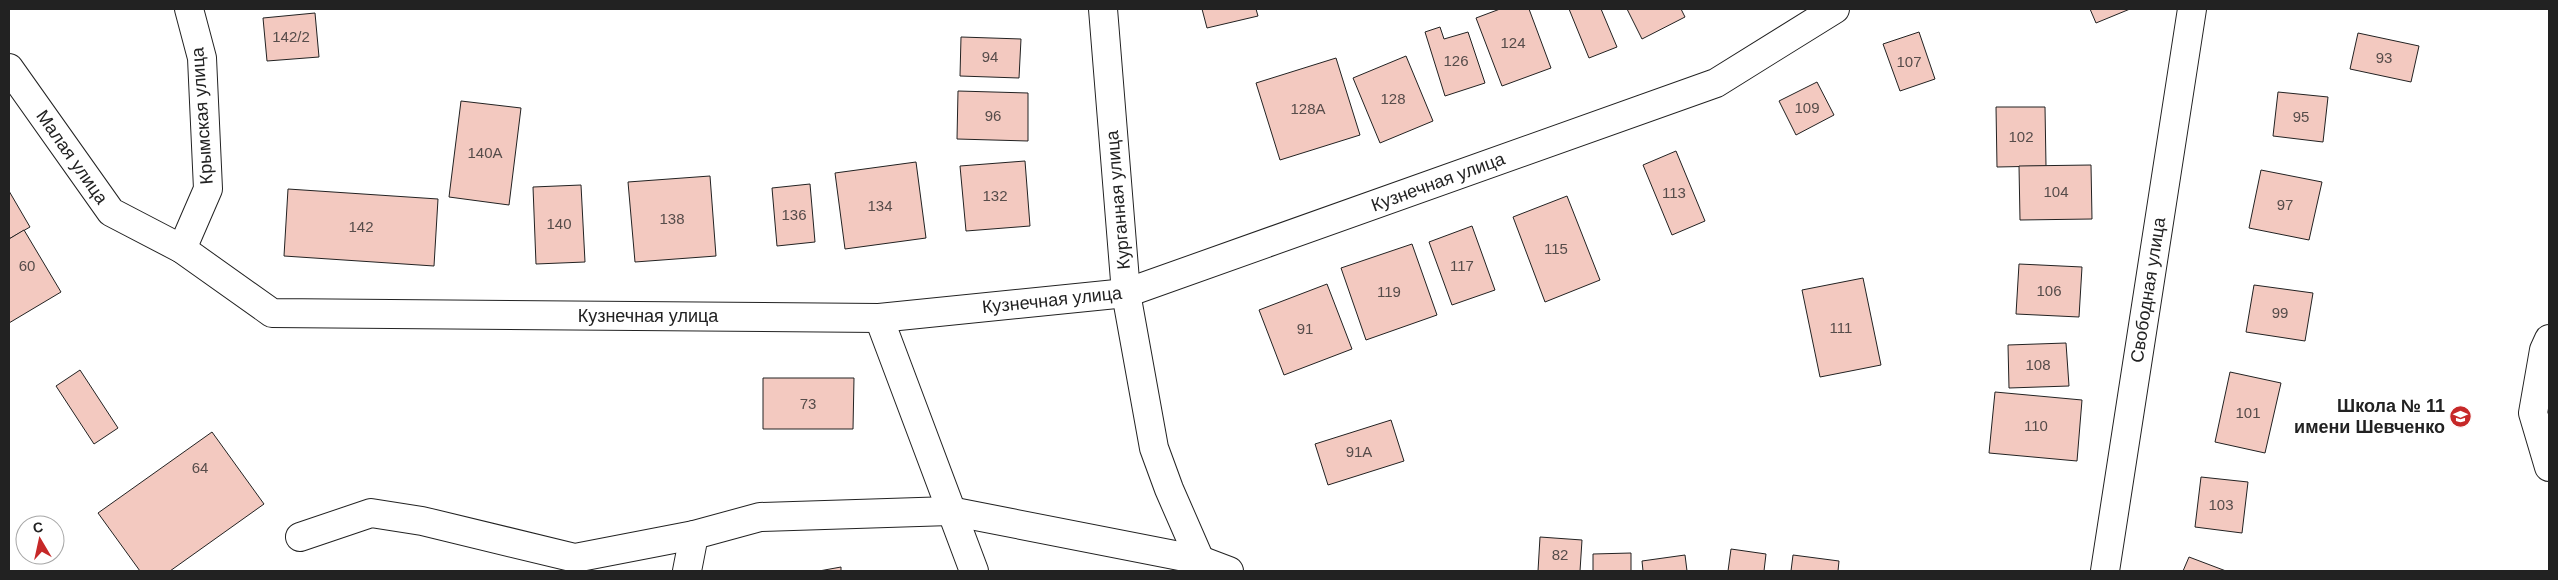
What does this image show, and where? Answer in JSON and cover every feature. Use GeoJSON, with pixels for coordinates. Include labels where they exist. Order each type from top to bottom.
{"type":"FeatureCollection","features":[{"type":"Feature","properties":{"kind":"street","name":"Крымская улица"},"geometry":{"type":"LineString","coordinates":[[182,249],[208,189],[202,58],[190,9]]}},
{"type":"Feature","properties":{"kind":"street","name":"Курганная улица"},"geometry":{"type":"LineString","coordinates":[[1103,9],[1126,293],[1154,448],[1169,490],[1200,560]]}},
{"type":"Feature","properties":{"kind":"street","name":"Кузнечная улица"},"geometry":{"type":"LineString","coordinates":[[272,313],[879,318],[1126,293],[1716,83],[1836,9]]}},
{"type":"Feature","properties":{"kind":"street","name":"Свободная улица"},"geometry":{"type":"LineString","coordinates":[[2105,571],[2192,9]]}},
{"type":"Feature","properties":{"kind":"street","name":"Малая улица"},"geometry":{"type":"LineString","coordinates":[[9,68],[111,212],[182,249],[272,313]]}},
{"type":"Feature","properties":{"kind":"street"},"geometry":{"type":"LineString","coordinates":[[879,318],[974,571]]}},
{"type":"Feature","properties":{"kind":"street"},"geometry":{"type":"LineString","coordinates":[[2549,340],[2544,350],[2533,413],[2549,466]]}},
{"type":"Feature","properties":{"kind":"street"},"geometry":{"type":"LineString","coordinates":[[300,537],[371,513],[422,521],[575,558],[694,535],[760,517],[950,511],[1200,560],[1229,571]]}},
{"type":"Feature","properties":{"kind":"street"},"geometry":{"type":"LineString","coordinates":[[687,571],[694,535]]}},
{"type":"Feature","properties":{"kind":"building"},"geometry":{"type":"Polygon","coordinates":[[[1202,9],[1256,9],[1258,16],[1207,28],[1202,9]]]}},
{"type":"Feature","properties":{"kind":"building"},"geometry":{"type":"Polygon","coordinates":[[[1500,9],[1529,9],[1551,68],[1502,86],[1476,18],[1500,9]]]}},
{"type":"Feature","properties":{"kind":"building"},"geometry":{"type":"Polygon","coordinates":[[[1569,9],[1601,9],[1617,47],[1589,58],[1569,9]]]}},
{"type":"Feature","properties":{"kind":"building"},"geometry":{"type":"Polygon","coordinates":[[[1627,9],[1681,9],[1685,17],[1642,39],[1627,9]]]}},
{"type":"Feature","properties":{"kind":"building"},"geometry":{"type":"Polygon","coordinates":[[[2090,9],[2130,9],[2096,23],[2090,9]]]}},
{"type":"Feature","properties":{"kind":"building"},"geometry":{"type":"Polygon","coordinates":[[[315,13],[319,57],[267,61],[263,18],[315,13]]]}},
{"type":"Feature","properties":{"kind":"building"},"geometry":{"type":"Polygon","coordinates":[[[1440,27],[1444,39],[1468,32],[1485,83],[1445,96],[1425,32],[1440,27]]]}},
{"type":"Feature","properties":{"kind":"building"},"geometry":{"type":"Polygon","coordinates":[[[1919,32],[1935,79],[1900,91],[1883,44],[1919,32]]]}},
{"type":"Feature","properties":{"kind":"building"},"geometry":{"type":"Polygon","coordinates":[[[2358,33],[2419,46],[2411,82],[2350,69],[2358,33]]]}},
{"type":"Feature","properties":{"kind":"building"},"geometry":{"type":"Polygon","coordinates":[[[961,37],[1021,39],[1019,78],[960,76],[961,37]]]}},
{"type":"Feature","properties":{"kind":"building"},"geometry":{"type":"Polygon","coordinates":[[[1406,56],[1433,121],[1380,143],[1353,78],[1406,56]]]}},
{"type":"Feature","properties":{"kind":"building"},"geometry":{"type":"Polygon","coordinates":[[[1336,58],[1360,135],[1280,160],[1256,83],[1336,58]]]}},
{"type":"Feature","properties":{"kind":"building"},"geometry":{"type":"Polygon","coordinates":[[[1817,82],[1834,115],[1796,135],[1779,101],[1817,82]]]}},
{"type":"Feature","properties":{"kind":"building"},"geometry":{"type":"Polygon","coordinates":[[[958,91],[1028,93],[1028,141],[957,139],[958,91]]]}},
{"type":"Feature","properties":{"kind":"building"},"geometry":{"type":"Polygon","coordinates":[[[2278,92],[2328,97],[2323,142],[2273,136],[2278,92]]]}},
{"type":"Feature","properties":{"kind":"building"},"geometry":{"type":"Polygon","coordinates":[[[461,101],[521,108],[509,205],[449,197],[461,101]]]}},
{"type":"Feature","properties":{"kind":"building"},"geometry":{"type":"Polygon","coordinates":[[[1996,107],[2045,107],[2046,166],[1997,167],[1996,107]]]}},
{"type":"Feature","properties":{"kind":"building"},"geometry":{"type":"Polygon","coordinates":[[[1676,151],[1705,221],[1672,235],[1643,165],[1676,151]]]}},
{"type":"Feature","properties":{"kind":"building"},"geometry":{"type":"Polygon","coordinates":[[[1025,161],[1030,226],[966,231],[960,166],[1025,161]]]}},
{"type":"Feature","properties":{"kind":"building"},"geometry":{"type":"Polygon","coordinates":[[[916,162],[926,238],[845,249],[835,173],[916,162]]]}},
{"type":"Feature","properties":{"kind":"building"},"geometry":{"type":"Polygon","coordinates":[[[2091,165],[2092,219],[2020,220],[2019,166],[2091,165]]]}},
{"type":"Feature","properties":{"kind":"building"},"geometry":{"type":"Polygon","coordinates":[[[2261,170],[2322,182],[2309,240],[2249,228],[2261,170]]]}},
{"type":"Feature","properties":{"kind":"building"},"geometry":{"type":"Polygon","coordinates":[[[710,176],[716,256],[635,262],[628,182],[710,176]]]}},
{"type":"Feature","properties":{"kind":"building"},"geometry":{"type":"Polygon","coordinates":[[[810,184],[815,242],[777,246],[772,188],[810,184]]]}},
{"type":"Feature","properties":{"kind":"building"},"geometry":{"type":"Polygon","coordinates":[[[581,185],[585,262],[536,264],[533,187],[581,185]]]}},
{"type":"Feature","properties":{"kind":"building"},"geometry":{"type":"Polygon","coordinates":[[[288,189],[438,199],[434,266],[284,256],[288,189]]]}},
{"type":"Feature","properties":{"kind":"building"},"geometry":{"type":"Polygon","coordinates":[[[9,191],[30,227],[9,239],[9,191]]]}},
{"type":"Feature","properties":{"kind":"building"},"geometry":{"type":"Polygon","coordinates":[[[1567,196],[1600,280],[1545,302],[1513,217],[1567,196]]]}},
{"type":"Feature","properties":{"kind":"building"},"geometry":{"type":"Polygon","coordinates":[[[1472,226],[1495,290],[1452,305],[1429,242],[1472,226]]]}},
{"type":"Feature","properties":{"kind":"building"},"geometry":{"type":"Polygon","coordinates":[[[24,230],[61,292],[9,323],[9,239],[24,230]]]}},
{"type":"Feature","properties":{"kind":"building"},"geometry":{"type":"Polygon","coordinates":[[[1412,244],[1437,315],[1366,340],[1341,268],[1412,244]]]}},
{"type":"Feature","properties":{"kind":"building"},"geometry":{"type":"Polygon","coordinates":[[[2019,264],[2082,267],[2079,317],[2016,314],[2019,264]]]}},
{"type":"Feature","properties":{"kind":"building"},"geometry":{"type":"Polygon","coordinates":[[[1863,278],[1881,365],[1820,377],[1802,290],[1863,278]]]}},
{"type":"Feature","properties":{"kind":"building"},"geometry":{"type":"Polygon","coordinates":[[[1327,284],[1352,349],[1284,375],[1259,310],[1327,284]]]}},
{"type":"Feature","properties":{"kind":"building"},"geometry":{"type":"Polygon","coordinates":[[[2254,285],[2313,293],[2305,341],[2246,332],[2254,285]]]}},
{"type":"Feature","properties":{"kind":"building"},"geometry":{"type":"Polygon","coordinates":[[[2066,343],[2069,386],[2009,388],[2008,345],[2066,343]]]}},
{"type":"Feature","properties":{"kind":"building"},"geometry":{"type":"Polygon","coordinates":[[[80,370],[118,428],[94,444],[56,386],[80,370]]]}},
{"type":"Feature","properties":{"kind":"building"},"geometry":{"type":"Polygon","coordinates":[[[2230,372],[2281,383],[2265,453],[2215,442],[2230,372]]]}},
{"type":"Feature","properties":{"kind":"building"},"geometry":{"type":"Polygon","coordinates":[[[763,378],[854,378],[853,429],[763,429],[763,378]]]}},
{"type":"Feature","properties":{"kind":"building"},"geometry":{"type":"Polygon","coordinates":[[[1995,392],[2082,400],[2077,461],[1989,453],[1995,392]]]}},
{"type":"Feature","properties":{"kind":"building"},"geometry":{"type":"Polygon","coordinates":[[[1391,420],[1404,461],[1328,485],[1315,444],[1391,420]]]}},
{"type":"Feature","properties":{"kind":"building"},"geometry":{"type":"Polygon","coordinates":[[[212,432],[264,504],[170,571],[140,571],[98,513],[212,432]]]}},
{"type":"Feature","properties":{"kind":"building"},"geometry":{"type":"Polygon","coordinates":[[[2201,477],[2248,482],[2242,533],[2195,527],[2201,477]]]}},
{"type":"Feature","properties":{"kind":"building"},"geometry":{"type":"Polygon","coordinates":[[[1540,537],[1582,540],[1580,571],[1538,571],[1540,537]]]}},
{"type":"Feature","properties":{"kind":"building"},"geometry":{"type":"Polygon","coordinates":[[[1731,549],[1766,554],[1764,571],[1728,571],[1731,549]]]}},
{"type":"Feature","properties":{"kind":"building"},"geometry":{"type":"Polygon","coordinates":[[[1631,553],[1631,571],[1593,571],[1593,554],[1631,553]]]}},
{"type":"Feature","properties":{"kind":"building"},"geometry":{"type":"Polygon","coordinates":[[[1685,555],[1687,571],[1643,571],[1642,561],[1685,555]]]}},
{"type":"Feature","properties":{"kind":"building"},"geometry":{"type":"Polygon","coordinates":[[[1793,555],[1839,561],[1838,571],[1791,571],[1793,555]]]}},
{"type":"Feature","properties":{"kind":"building"},"geometry":{"type":"Polygon","coordinates":[[[2189,557],[2226,571],[2183,571],[2189,557]]]}},
{"type":"Feature","properties":{"kind":"building"},"geometry":{"type":"Polygon","coordinates":[[[841,567],[841,571],[819,571],[841,567]]]}},
{"type":"Feature","properties":{"kind":"place","name":"Школа № 11 имени Шевченко"},"geometry":{"type":"Point","coordinates":[2461,416]}}]}
